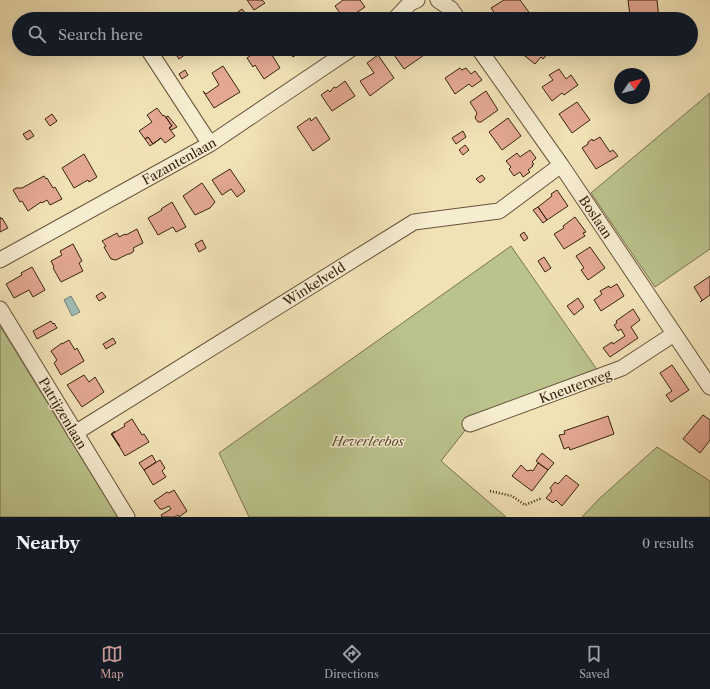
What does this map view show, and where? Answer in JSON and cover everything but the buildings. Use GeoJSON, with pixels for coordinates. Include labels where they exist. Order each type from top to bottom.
{"type":"FeatureCollection","features":[{"type":"Feature","properties":{"kind":"street"},"geometry":{"type":"LineString","coordinates":[[402,12],[410,3],[417,0]]}},
{"type":"Feature","properties":{"kind":"street"},"geometry":{"type":"LineString","coordinates":[[438,0],[453,12]]}},
{"type":"Feature","properties":{"kind":"street"},"geometry":{"type":"LineString","coordinates":[[153,56],[210,144]]}},
{"type":"Feature","properties":{"kind":"street","name":"Fazantenlaan"},"geometry":{"type":"LineString","coordinates":[[0,260],[210,144],[341,56]]}},
{"type":"Feature","properties":{"kind":"street","name":"Boslaan"},"geometry":{"type":"LineString","coordinates":[[484,56],[561,165],[710,387]]}},
{"type":"Feature","properties":{"kind":"street","name":"Winkelveld"},"geometry":{"type":"LineString","coordinates":[[75,433],[414,222],[499,211],[561,165]]}},
{"type":"Feature","properties":{"kind":"street","name":"Patrijzenlaan"},"geometry":{"type":"LineString","coordinates":[[0,309],[127,517]]}},
{"type":"Feature","properties":{"kind":"street","name":"Kneuterweg"},"geometry":{"type":"LineString","coordinates":[[470,424],[622,368],[674,334]]}},
{"type":"Feature","properties":{"kind":"path"},"geometry":{"type":"LineString","coordinates":[[490,491],[512,496],[525,505],[542,498]]}},
{"type":"Feature","properties":{"kind":"green space"},"geometry":{"type":"Polygon","coordinates":[[[710,93],[710,249],[655,287],[591,193],[710,93]]]}},
{"type":"Feature","properties":{"kind":"green space","name":"Heverleebos"},"geometry":{"type":"Polygon","coordinates":[[[511,246],[598,371],[470,424],[441,461],[506,517],[249,517],[219,453],[511,246]]]}},
{"type":"Feature","properties":{"kind":"green space"},"geometry":{"type":"Polygon","coordinates":[[[0,326],[118,517],[0,517],[0,326]]]}},
{"type":"Feature","properties":{"kind":"green space"},"geometry":{"type":"Polygon","coordinates":[[[657,447],[710,481],[710,517],[582,517],[599,499],[657,447]]]}},
{"type":"Feature","properties":{"kind":"water"},"geometry":{"type":"Polygon","coordinates":[[[71,296],[80,312],[72,316],[64,300],[71,296]]]}}]}
